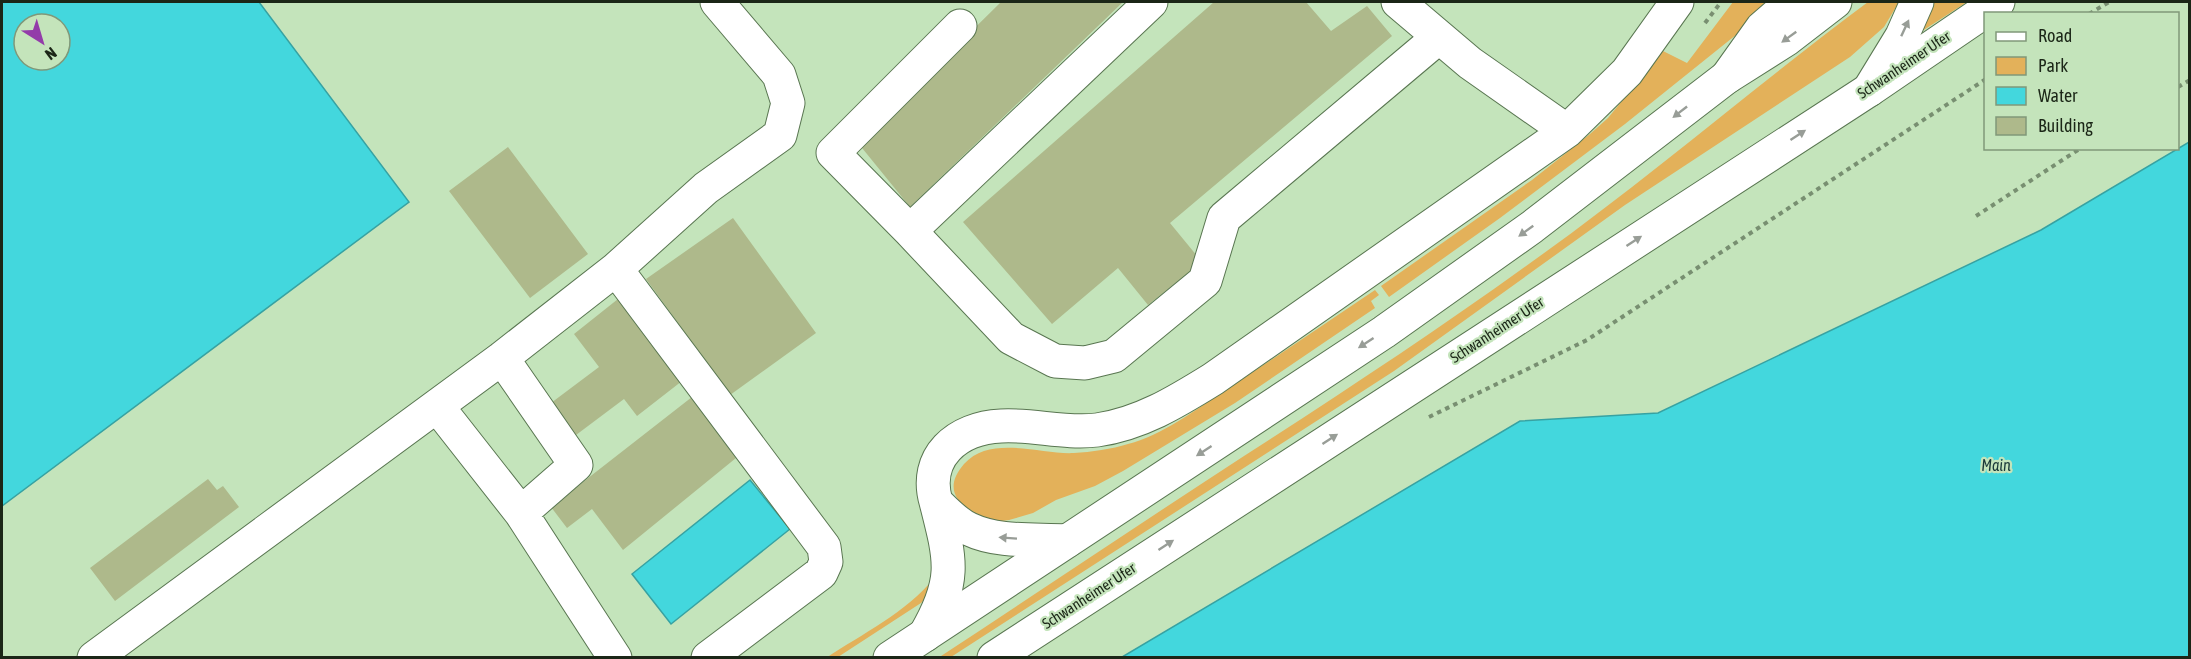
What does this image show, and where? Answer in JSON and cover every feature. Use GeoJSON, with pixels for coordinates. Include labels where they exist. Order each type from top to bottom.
{"type":"FeatureCollection","features":[{"type":"Feature","properties":{"kind":"main road"},"geometry":{"type":"LineString","coordinates":[[94,657],[502,358],[616,269],[706,188],[780,135],[788,103],[779,75],[717,2]]}},
{"type":"Feature","properties":{"kind":"main road"},"geometry":{"type":"LineString","coordinates":[[910,231],[1151,2]]}},
{"type":"Feature","properties":{"kind":"main road"},"geometry":{"type":"LineString","coordinates":[[1398,2],[1470,63],[1567,131]]}},
{"type":"Feature","properties":{"kind":"main road"},"geometry":{"type":"LineString","coordinates":[[925,635],[939,610],[950,566],[932,475],[942,453],[954,442],[980,429],[1001,426],[1067,431],[1097,430],[1156,412],[1213,379],[1567,131],[1627,72],[1677,2]]}},
{"type":"Feature","properties":{"kind":"main road"},"geometry":{"type":"LineString","coordinates":[[1727,77],[1762,28],[1792,2]]}},
{"type":"Feature","properties":{"kind":"main road"},"geometry":{"type":"LineString","coordinates":[[890,657],[1384,332],[1532,226],[1727,77],[1787,39],[1835,2]]}},
{"type":"Feature","properties":{"kind":"main road"},"geometry":{"type":"LineString","coordinates":[[1869,90],[1902,36],[1917,2]]}},
{"type":"Feature","properties":{"kind":"main road","name":"Schwanheimer Ufer"},"geometry":{"type":"LineString","coordinates":[[994,657],[1869,90],[1998,2]]}},
{"type":"Feature","properties":{"kind":"main road"},"geometry":{"type":"LineString","coordinates":[[960,26],[833,153],[1011,338],[1055,361],[1085,363],[1114,356],[1205,281],[1224,218],[1439,37]]}},
{"type":"Feature","properties":{"kind":"main road"},"geometry":{"type":"LineString","coordinates":[[616,269],[824,547],[826,562],[821,573],[711,657]]}},
{"type":"Feature","properties":{"kind":"main road"},"geometry":{"type":"LineString","coordinates":[[502,358],[576,465],[521,513]]}},
{"type":"Feature","properties":{"kind":"main road"},"geometry":{"type":"LineString","coordinates":[[437,406],[521,513],[615,657]]}},
{"type":"Feature","properties":{"kind":"main road"},"geometry":{"type":"LineString","coordinates":[[936,502],[954,520],[984,535],[1067,541]]}},
{"type":"Feature","properties":{"kind":"path"},"geometry":{"type":"LineString","coordinates":[[2092,12],[2109,2]]}},
{"type":"Feature","properties":{"kind":"path"},"geometry":{"type":"LineString","coordinates":[[1428,417],[1587,340],[1984,80]]}},
{"type":"Feature","properties":{"kind":"path"},"geometry":{"type":"LineString","coordinates":[[1976,216],[2078,150]]}},
{"type":"Feature","properties":{"kind":"green space"},"geometry":{"type":"Polygon","coordinates":[[[1733,2],[1777,2],[1625,124],[1500,218],[1389,297],[1381,286],[1532,180],[1590,134],[1608,118],[1663,51],[1687,63],[1733,2]]]}},
{"type":"Feature","properties":{"kind":"green space"},"geometry":{"type":"Polygon","coordinates":[[[1868,2],[1899,2],[1884,27],[1850,57],[1625,205],[1394,371],[951,657],[938,658],[1354,385],[1498,286],[1618,198],[1868,2]]]}},
{"type":"Feature","properties":{"kind":"green space"},"geometry":{"type":"Polygon","coordinates":[[[1929,2],[1967,2],[1916,35],[1929,2]]]}},
{"type":"Feature","properties":{"kind":"green space"},"geometry":{"type":"Polygon","coordinates":[[[1375,290],[1379,295],[1371,301],[1375,308],[1235,403],[1095,486],[1056,500],[1033,513],[987,523],[970,512],[954,491],[957,474],[964,464],[975,455],[988,450],[1017,448],[1081,453],[1141,440],[1166,429],[1375,290]]]}},
{"type":"Feature","properties":{"kind":"green space"},"geometry":{"type":"Polygon","coordinates":[[[934,578],[932,593],[921,603],[838,657],[826,658],[897,612],[934,578]]]}},
{"type":"Feature","properties":{"kind":"water"},"geometry":{"type":"Polygon","coordinates":[[[2,2],[259,2],[409,202],[2,506],[2,2]]]}},
{"type":"Feature","properties":{"kind":"water","name":"Main"},"geometry":{"type":"Polygon","coordinates":[[[2189,142],[2189,657],[1122,657],[1520,421],[1658,413],[2041,230],[2189,142]]]}},
{"type":"Feature","properties":{"kind":"water"},"geometry":{"type":"Polygon","coordinates":[[[750,480],[790,529],[671,624],[632,574],[750,480]]]}},
{"type":"Feature","properties":{"kind":"building"},"geometry":{"type":"Polygon","coordinates":[[[1001,2],[1123,2],[910,207],[858,143],[1001,2]]]}},
{"type":"Feature","properties":{"kind":"building"},"geometry":{"type":"Polygon","coordinates":[[[1214,2],[1306,2],[1331,31],[1367,6],[1392,36],[1170,223],[1202,262],[1148,305],[1118,268],[1052,324],[963,222],[1214,2]]]}},
{"type":"Feature","properties":{"kind":"building"},"geometry":{"type":"Polygon","coordinates":[[[508,147],[588,254],[530,298],[449,191],[508,147]]]}},
{"type":"Feature","properties":{"kind":"building"},"geometry":{"type":"Polygon","coordinates":[[[733,218],[816,333],[730,395],[646,279],[733,218]]]}},
{"type":"Feature","properties":{"kind":"building"},"geometry":{"type":"Polygon","coordinates":[[[618,299],[682,381],[637,416],[624,399],[576,435],[551,403],[599,367],[574,334],[618,299]]]}},
{"type":"Feature","properties":{"kind":"building"},"geometry":{"type":"Polygon","coordinates":[[[692,397],[736,458],[623,550],[592,509],[567,528],[551,507],[692,397]]]}},
{"type":"Feature","properties":{"kind":"building"},"geometry":{"type":"Polygon","coordinates":[[[208,479],[217,490],[223,486],[239,507],[115,601],[90,568],[208,479]]]}}]}
